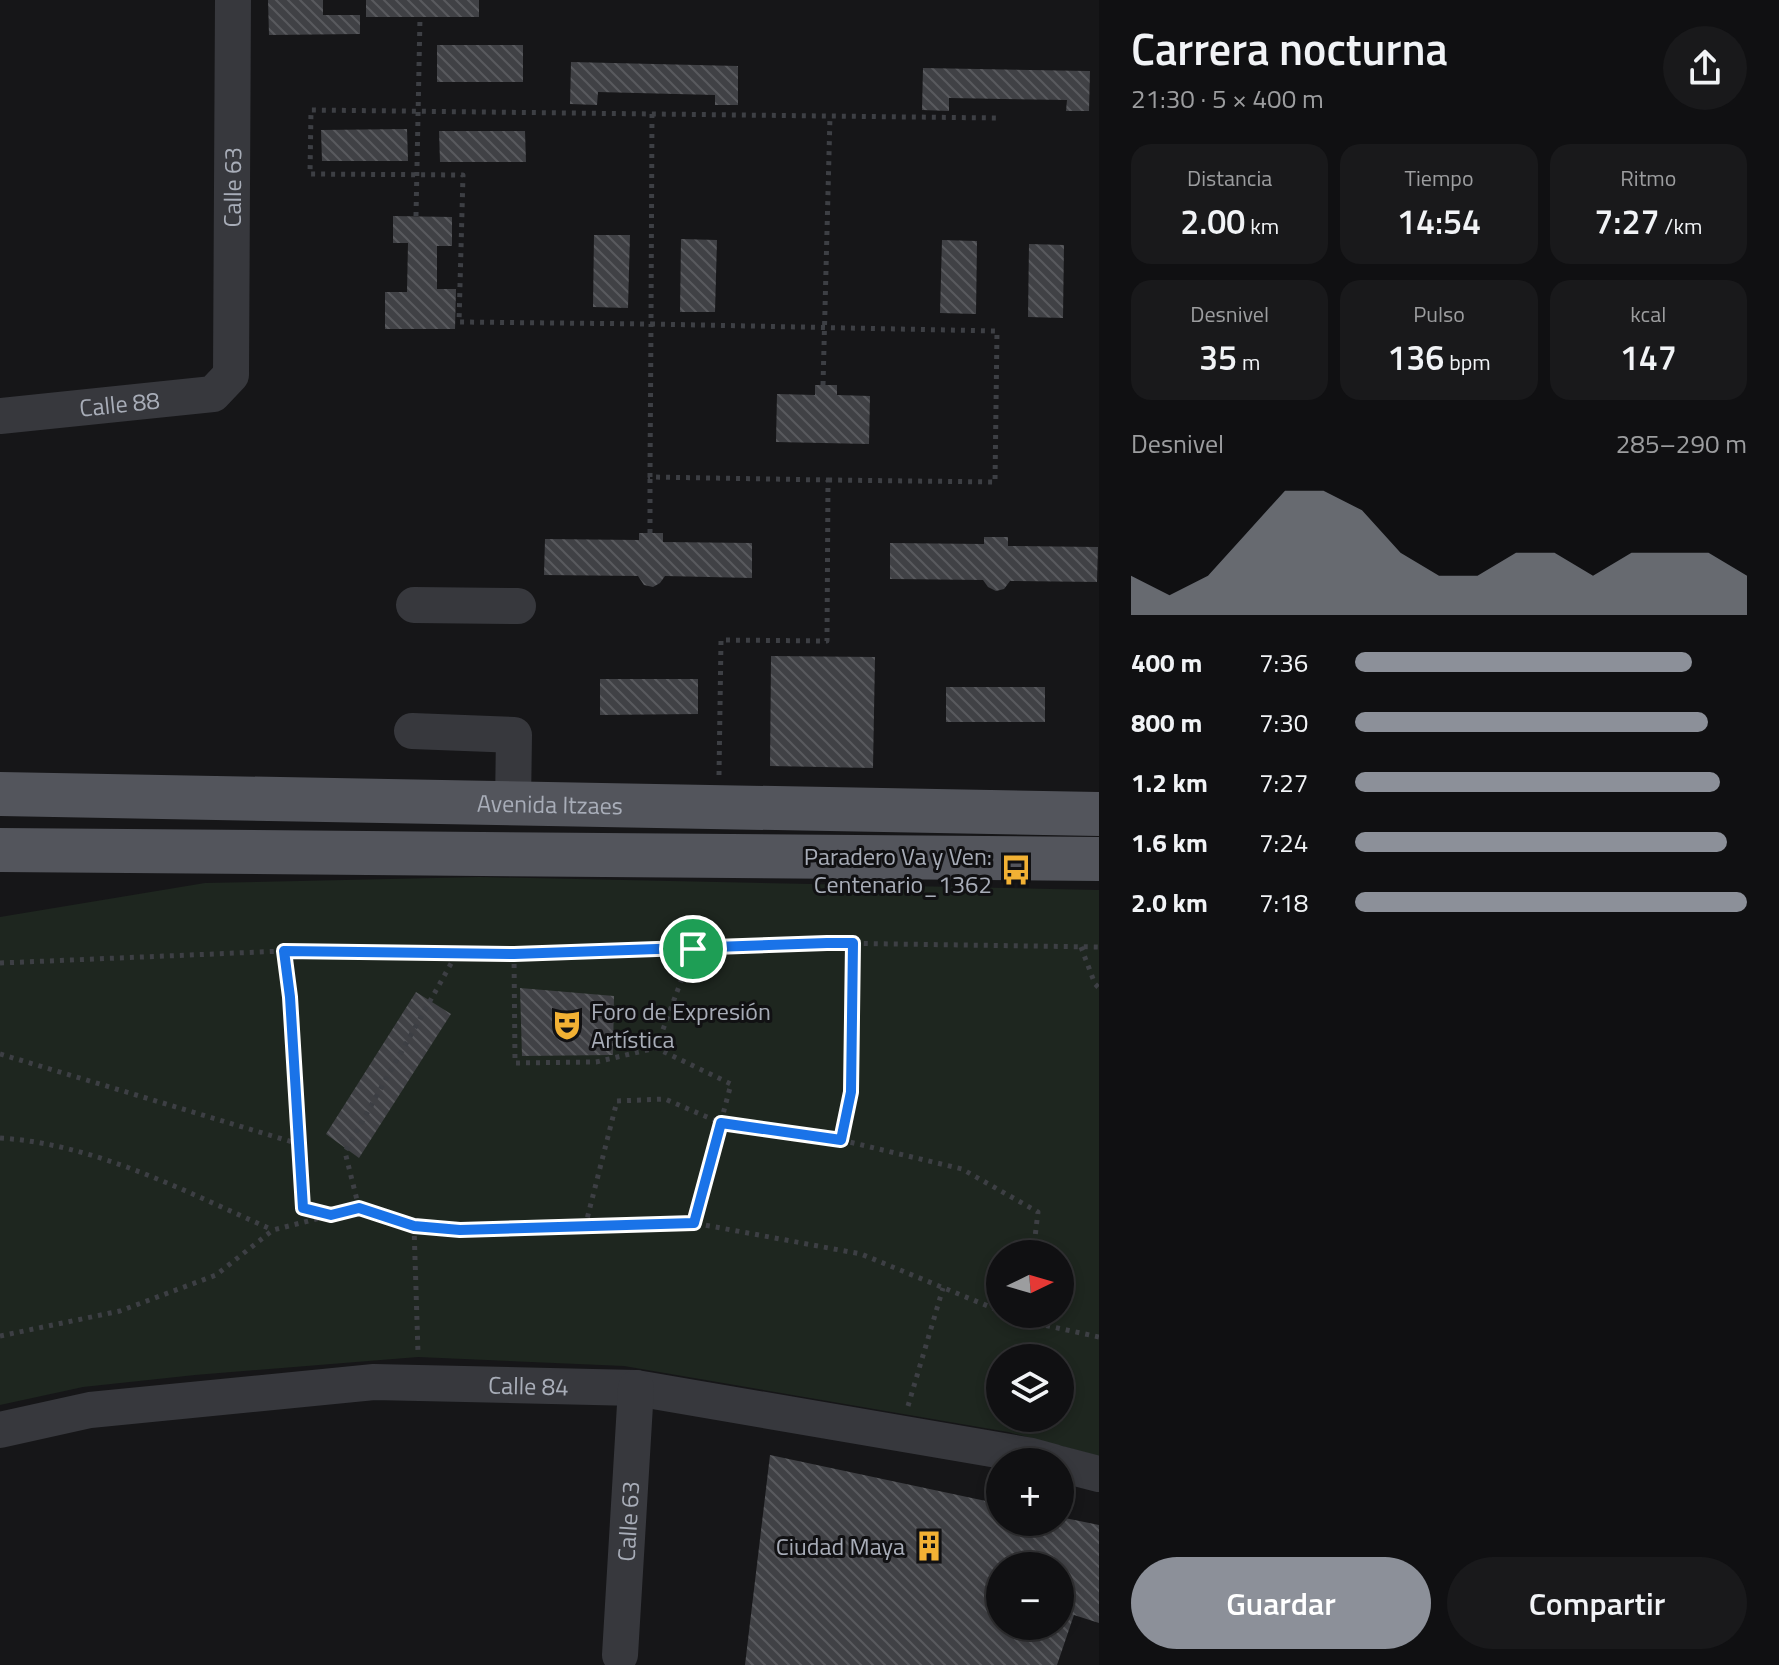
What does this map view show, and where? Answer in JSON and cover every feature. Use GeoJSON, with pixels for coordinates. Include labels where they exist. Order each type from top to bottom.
{"type":"FeatureCollection","features":[{"type":"Feature","properties":{"kind":"main road","name":"Avenida Itzaes"},"geometry":{"type":"LineString","coordinates":[[0,794],[1086,814]]}},
{"type":"Feature","properties":{"kind":"main road"},"geometry":{"type":"LineString","coordinates":[[508,854],[513,804]]}},
{"type":"Feature","properties":{"kind":"main road"},"geometry":{"type":"LineString","coordinates":[[1083,858],[1086,814]]}},
{"type":"Feature","properties":{"kind":"main road","name":"Avenida Itzaes"},"geometry":{"type":"LineString","coordinates":[[0,850],[1083,858]]}},
{"type":"Feature","properties":{"kind":"street","name":"Calle 63"},"geometry":{"type":"LineString","coordinates":[[231,375],[233,0]]}},
{"type":"Feature","properties":{"kind":"street","name":"Calle 88"},"geometry":{"type":"LineString","coordinates":[[0,416],[213,394],[231,375]]}},
{"type":"Feature","properties":{"kind":"street"},"geometry":{"type":"LineString","coordinates":[[414,605],[518,606]]}},
{"type":"Feature","properties":{"kind":"street"},"geometry":{"type":"LineString","coordinates":[[412,731],[514,735],[513,804]]}},
{"type":"Feature","properties":{"kind":"street","name":"Calle 84"},"geometry":{"type":"LineString","coordinates":[[0,1430],[90,1410],[374,1382],[636,1388],[986,1448]]}},
{"type":"Feature","properties":{"kind":"street","name":"Calle 63"},"geometry":{"type":"LineString","coordinates":[[620,1655],[636,1388]]}},
{"type":"Feature","properties":{"kind":"street","name":"Calle 84"},"geometry":{"type":"LineString","coordinates":[[1074,1467],[1099,1474]]}},
{"type":"Feature","properties":{"kind":"path"},"geometry":{"type":"LineString","coordinates":[[416,216],[420,17]]}},
{"type":"Feature","properties":{"kind":"path"},"geometry":{"type":"LineString","coordinates":[[650,477],[995,482],[997,331],[459,322],[463,175],[310,174],[311,110],[998,118]]}},
{"type":"Feature","properties":{"kind":"path"},"geometry":{"type":"LineString","coordinates":[[650,533],[652,114]]}},
{"type":"Feature","properties":{"kind":"path"},"geometry":{"type":"LineString","coordinates":[[823,385],[830,116]]}},
{"type":"Feature","properties":{"kind":"path"},"geometry":{"type":"LineString","coordinates":[[719,781],[721,640],[827,641],[828,480]]}},
{"type":"Feature","properties":{"kind":"path"},"geometry":{"type":"LineString","coordinates":[[841,1140],[851,1092],[853,943]]}},
{"type":"Feature","properties":{"kind":"path"},"geometry":{"type":"LineString","coordinates":[[0,963],[284,951],[514,954],[853,943],[1099,947]]}},
{"type":"Feature","properties":{"kind":"path"},"geometry":{"type":"LineString","coordinates":[[1081,947],[1099,988]]}},
{"type":"Feature","properties":{"kind":"path"},"geometry":{"type":"LineString","coordinates":[[656,1048],[693,949]]}},
{"type":"Feature","properties":{"kind":"path"},"geometry":{"type":"LineString","coordinates":[[284,951],[290,997],[303,1208],[331,1215]]}},
{"type":"Feature","properties":{"kind":"path"},"geometry":{"type":"LineString","coordinates":[[359,1208],[345,1152],[457,953]]}},
{"type":"Feature","properties":{"kind":"path"},"geometry":{"type":"LineString","coordinates":[[514,954],[515,1063],[596,1062],[656,1048],[731,1084],[694,1223]]}},
{"type":"Feature","properties":{"kind":"path"},"geometry":{"type":"LineString","coordinates":[[0,1054],[299,1144]]}},
{"type":"Feature","properties":{"kind":"path"},"geometry":{"type":"LineString","coordinates":[[585,1227],[617,1101],[665,1099],[721,1123],[841,1140],[962,1169],[1038,1212],[1035,1240]]}},
{"type":"Feature","properties":{"kind":"path"},"geometry":{"type":"LineString","coordinates":[[0,1138],[36,1140],[147,1174],[273,1230]]}},
{"type":"Feature","properties":{"kind":"path"},"geometry":{"type":"LineString","coordinates":[[0,1336],[120,1311],[216,1275],[273,1230],[359,1208],[414,1226],[460,1230],[694,1223],[861,1254],[986,1305]]}},
{"type":"Feature","properties":{"kind":"path"},"geometry":{"type":"LineString","coordinates":[[414,1226],[418,1357]]}},
{"type":"Feature","properties":{"kind":"path"},"geometry":{"type":"LineString","coordinates":[[905,1415],[943,1288]]}},
{"type":"Feature","properties":{"kind":"path"},"geometry":{"type":"LineString","coordinates":[[1066,1328],[1099,1337]]}},
{"type":"Feature","properties":{"kind":"shaded area"},"geometry":{"type":"Polygon","coordinates":[[[480,877],[1099,890],[1099,1456],[1008,1432],[1074,1432],[1074,1344],[986,1344],[986,1428],[624,1366],[418,1357],[83,1387],[0,1405],[0,917],[205,883],[480,877]]]}},
{"type":"Feature","properties":{"kind":"building"},"geometry":{"type":"Polygon","coordinates":[[[268,0],[323,0],[323,15],[360,15],[360,34],[269,35],[268,0]]]}},
{"type":"Feature","properties":{"kind":"building"},"geometry":{"type":"Polygon","coordinates":[[[366,0],[479,0],[479,17],[366,17],[366,0]]]}},
{"type":"Feature","properties":{"kind":"building"},"geometry":{"type":"Polygon","coordinates":[[[437,45],[523,45],[523,82],[437,82],[437,45]]]}},
{"type":"Feature","properties":{"kind":"building"},"geometry":{"type":"Polygon","coordinates":[[[571,62],[738,66],[738,105],[715,105],[715,95],[598,92],[597,105],[570,104],[571,62]]]}},
{"type":"Feature","properties":{"kind":"building"},"geometry":{"type":"Polygon","coordinates":[[[923,68],[1090,71],[1089,111],[1066,111],[1067,100],[949,98],[949,111],[922,110],[923,68]]]}},
{"type":"Feature","properties":{"kind":"building"},"geometry":{"type":"Polygon","coordinates":[[[407,129],[408,161],[322,161],[321,130],[407,129]]]}},
{"type":"Feature","properties":{"kind":"building"},"geometry":{"type":"Polygon","coordinates":[[[439,131],[525,131],[526,162],[440,162],[439,131]]]}},
{"type":"Feature","properties":{"kind":"building"},"geometry":{"type":"Polygon","coordinates":[[[393,216],[452,217],[452,246],[437,246],[437,289],[456,289],[455,329],[385,329],[385,292],[407,292],[408,243],[393,243],[393,216]]]}},
{"type":"Feature","properties":{"kind":"building"},"geometry":{"type":"Polygon","coordinates":[[[594,235],[630,235],[628,308],[593,307],[594,235]]]}},
{"type":"Feature","properties":{"kind":"building"},"geometry":{"type":"Polygon","coordinates":[[[681,239],[717,240],[715,312],[680,312],[681,239]]]}},
{"type":"Feature","properties":{"kind":"building"},"geometry":{"type":"Polygon","coordinates":[[[942,240],[977,241],[976,314],[940,313],[942,240]]]}},
{"type":"Feature","properties":{"kind":"building"},"geometry":{"type":"Polygon","coordinates":[[[1029,244],[1064,245],[1063,318],[1028,317],[1029,244]]]}},
{"type":"Feature","properties":{"kind":"building"},"geometry":{"type":"Polygon","coordinates":[[[815,385],[837,385],[837,395],[870,396],[869,444],[776,442],[777,394],[815,395],[815,385]]]}},
{"type":"Feature","properties":{"kind":"building"},"geometry":{"type":"Polygon","coordinates":[[[639,533],[663,533],[663,542],[752,543],[752,578],[665,576],[653,587],[644,585],[638,576],[544,575],[545,539],[639,540],[639,533]]]}},
{"type":"Feature","properties":{"kind":"building"},"geometry":{"type":"Polygon","coordinates":[[[984,537],[1008,537],[1008,546],[1098,547],[1097,582],[1010,581],[1004,589],[996,591],[983,580],[890,579],[890,543],[984,544],[984,537]]]}},
{"type":"Feature","properties":{"kind":"building"},"geometry":{"type":"Polygon","coordinates":[[[771,656],[875,657],[873,768],[770,766],[771,656]]]}},
{"type":"Feature","properties":{"kind":"building"},"geometry":{"type":"Polygon","coordinates":[[[600,679],[698,679],[698,714],[600,715],[600,679]]]}},
{"type":"Feature","properties":{"kind":"building"},"geometry":{"type":"Polygon","coordinates":[[[946,687],[1045,687],[1045,722],[946,722],[946,687]]]}},
{"type":"Feature","properties":{"kind":"building","name":"Foro de Expresión Artística"},"geometry":{"type":"Polygon","coordinates":[[[520,988],[614,996],[613,1055],[522,1056],[520,988]]]}},
{"type":"Feature","properties":{"kind":"building"},"geometry":{"type":"Polygon","coordinates":[[[416,992],[451,1014],[359,1158],[326,1134],[416,992]]]}},
{"type":"Feature","properties":{"kind":"building","name":"Ciudad Maya"},"geometry":{"type":"Polygon","coordinates":[[[770,1455],[986,1501],[986,1536],[1074,1536],[1074,1520],[1099,1525],[1099,1623],[1074,1615],[1074,1552],[986,1552],[986,1640],[1066,1640],[1057,1665],[745,1665],[770,1455]]]}},
{"type":"Feature","properties":{"kind":"place","name":"Paradero Va y Ven: Centenario_1362"},"geometry":{"type":"Point","coordinates":[1016,870]}},
{"type":"Feature","properties":{"kind":"place","name":"Foro de Expresión Artística"},"geometry":{"type":"Point","coordinates":[567,1025]}},
{"type":"Feature","properties":{"kind":"place","name":"Ciudad Maya"},"geometry":{"type":"Point","coordinates":[929,1546]}},
{"type":"Feature","properties":{"kind":"route"},"geometry":{"type":"LineString","coordinates":[[853,943],[851,1092],[841,1140],[721,1123],[694,1223],[460,1230],[414,1226],[359,1208],[331,1215],[303,1208],[290,997],[284,951],[514,954],[693,949],[853,943]]}}]}
